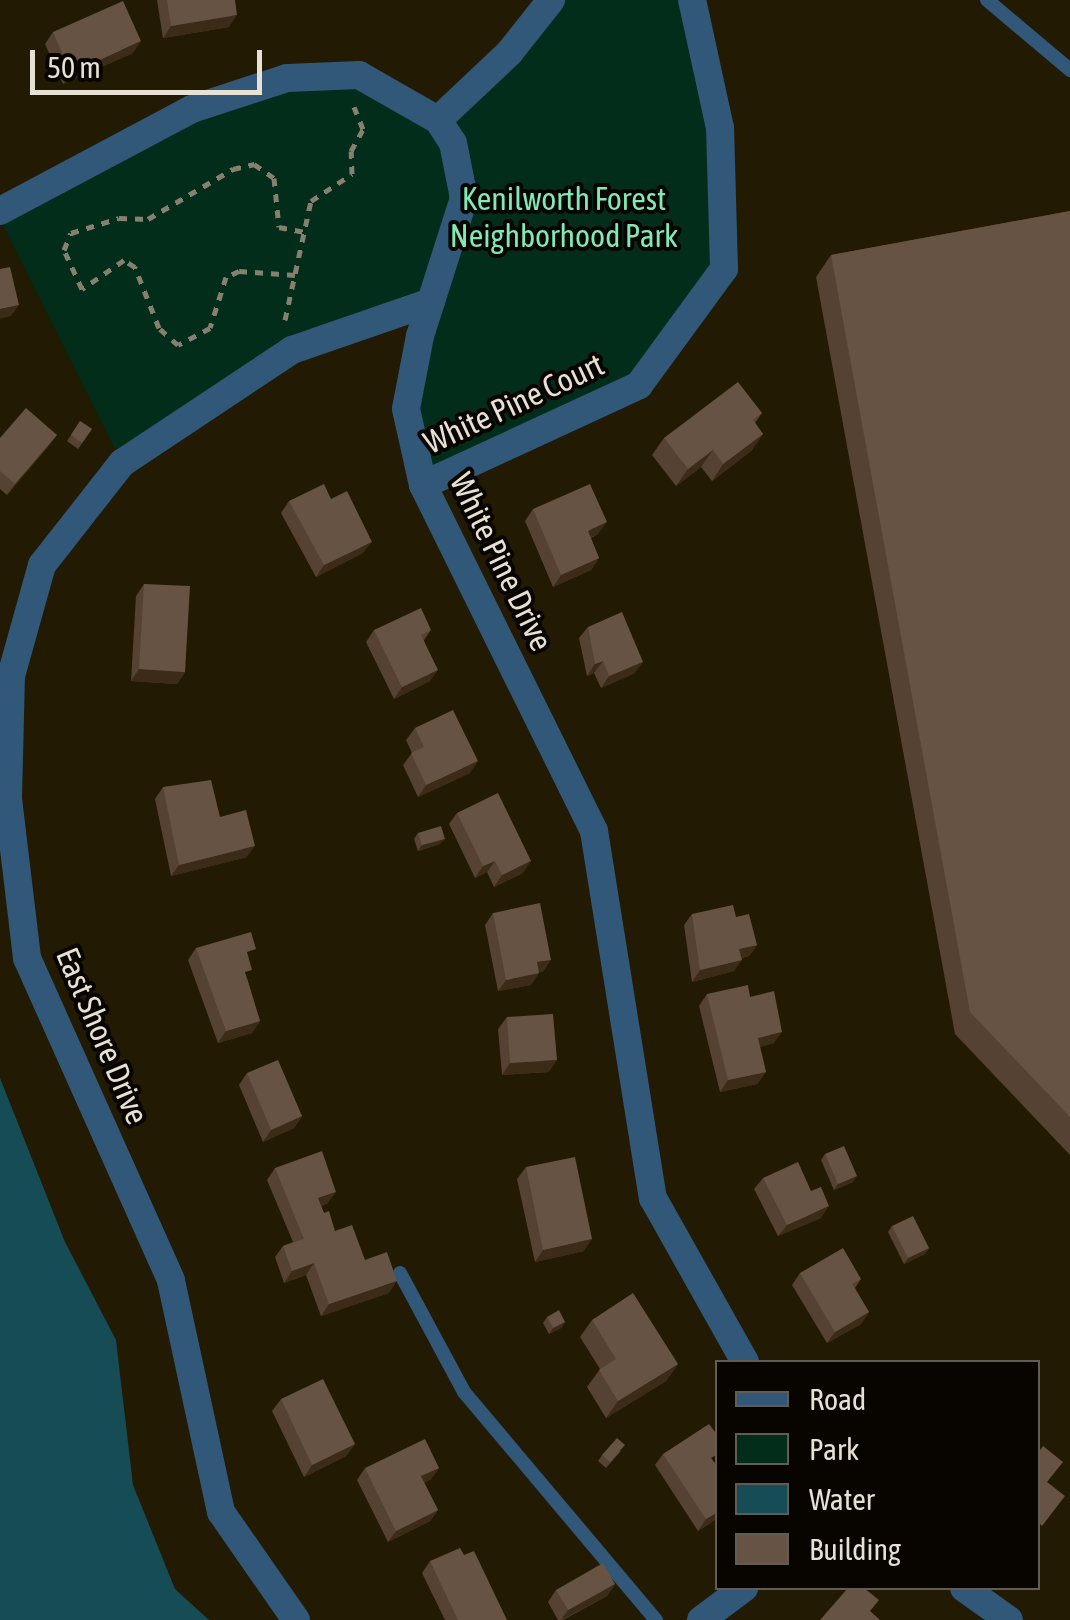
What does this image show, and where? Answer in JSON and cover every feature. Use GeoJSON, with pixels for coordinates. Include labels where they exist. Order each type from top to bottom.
{"type":"FeatureCollection","features":[{"type":"Feature","properties":{"kind":"street"},"geometry":{"type":"LineString","coordinates":[[0,211],[192,109],[286,78],[359,76],[438,120],[509,53],[551,0]]}},
{"type":"Feature","properties":{"kind":"street","name":"White Pine Court"},"geometry":{"type":"LineString","coordinates":[[424,486],[638,385],[724,270],[720,128],[692,0]]}},
{"type":"Feature","properties":{"kind":"street","name":"White Pine Drive"},"geometry":{"type":"LineString","coordinates":[[438,120],[453,142],[464,198],[431,302],[406,409],[424,486],[594,832],[653,1198],[744,1360]]}},
{"type":"Feature","properties":{"kind":"street","name":"East Shore Drive"},"geometry":{"type":"LineString","coordinates":[[296,1620],[221,1512],[172,1280],[27,958],[8,798],[11,676],[42,566],[122,463],[276,360],[431,302]]}},
{"type":"Feature","properties":{"kind":"street"},"geometry":{"type":"LineString","coordinates":[[702,1620],[741,1590]]}},
{"type":"Feature","properties":{"kind":"street"},"geometry":{"type":"LineString","coordinates":[[967,1590],[1009,1620]]}},
{"type":"Feature","properties":{"kind":"lane"},"geometry":{"type":"LineString","coordinates":[[988,0],[1070,70]]}},
{"type":"Feature","properties":{"kind":"lane"},"geometry":{"type":"LineString","coordinates":[[400,1273],[464,1392],[656,1620]]}},
{"type":"Feature","properties":{"kind":"path"},"geometry":{"type":"LineString","coordinates":[[276,360],[311,202],[352,174],[352,151],[364,129],[332,76]]}},
{"type":"Feature","properties":{"kind":"path"},"geometry":{"type":"LineString","coordinates":[[296,275],[239,270],[226,276],[210,328],[178,345],[159,328],[135,267],[124,260],[82,290],[64,250],[71,233],[119,218],[148,219],[233,169],[254,164],[274,178],[280,227],[304,232]]}},
{"type":"Feature","properties":{"kind":"green space","name":"Kenilworth Forest Neighborhood Park"},"geometry":{"type":"Polygon","coordinates":[[[551,0],[692,0],[724,269],[639,385],[423,485],[406,409],[431,303],[292,350],[122,463],[0,219],[192,109],[359,75],[438,119],[551,0]]]}},
{"type":"Feature","properties":{"kind":"water"},"geometry":{"type":"Polygon","coordinates":[[[0,1078],[65,1242],[116,1340],[133,1485],[175,1589],[209,1620],[0,1620],[0,1078]]]}},
{"type":"Feature","properties":{"kind":"building"},"geometry":{"type":"Polygon","coordinates":[[[167,0],[235,0],[237,15],[171,26],[167,0]]]}},
{"type":"Feature","properties":{"kind":"building"},"geometry":{"type":"Polygon","coordinates":[[[123,1],[141,41],[71,73],[53,32],[123,1]]]}},
{"type":"Feature","properties":{"kind":"building"},"geometry":{"type":"Polygon","coordinates":[[[1070,211],[1070,1117],[970,1012],[831,255],[1070,211]]]}},
{"type":"Feature","properties":{"kind":"building"},"geometry":{"type":"Polygon","coordinates":[[[10,267],[19,305],[0,309],[0,269],[10,267]]]}},
{"type":"Feature","properties":{"kind":"building"},"geometry":{"type":"Polygon","coordinates":[[[738,382],[762,413],[753,420],[763,434],[723,464],[713,450],[688,469],[664,438],[738,382]]]}},
{"type":"Feature","properties":{"kind":"building"},"geometry":{"type":"Polygon","coordinates":[[[26,408],[57,435],[15,484],[0,471],[0,438],[26,408]]]}},
{"type":"Feature","properties":{"kind":"building"},"geometry":{"type":"Polygon","coordinates":[[[80,421],[92,429],[82,443],[71,435],[80,421]]]}},
{"type":"Feature","properties":{"kind":"building"},"geometry":{"type":"Polygon","coordinates":[[[324,484],[331,499],[347,491],[372,542],[324,565],[289,501],[324,484]]]}},
{"type":"Feature","properties":{"kind":"building"},"geometry":{"type":"Polygon","coordinates":[[[590,484],[607,522],[588,531],[599,558],[561,575],[533,509],[590,484]]]}},
{"type":"Feature","properties":{"kind":"building"},"geometry":{"type":"Polygon","coordinates":[[[144,584],[190,586],[185,672],[139,669],[144,584]]]}},
{"type":"Feature","properties":{"kind":"building"},"geometry":{"type":"Polygon","coordinates":[[[421,608],[431,630],[421,635],[438,670],[402,687],[374,630],[421,608]]]}},
{"type":"Feature","properties":{"kind":"building"},"geometry":{"type":"Polygon","coordinates":[[[622,612],[643,662],[609,676],[603,661],[595,664],[588,627],[622,612]]]}},
{"type":"Feature","properties":{"kind":"building"},"geometry":{"type":"Polygon","coordinates":[[[453,710],[478,761],[426,785],[411,753],[424,747],[415,728],[453,710]]]}},
{"type":"Feature","properties":{"kind":"building"},"geometry":{"type":"Polygon","coordinates":[[[211,780],[220,817],[246,810],[255,846],[179,865],[163,787],[211,780]]]}},
{"type":"Feature","properties":{"kind":"building"},"geometry":{"type":"Polygon","coordinates":[[[498,793],[531,861],[502,875],[495,861],[483,866],[457,813],[498,793]]]}},
{"type":"Feature","properties":{"kind":"building"},"geometry":{"type":"Polygon","coordinates":[[[441,826],[445,839],[422,845],[418,833],[441,826]]]}},
{"type":"Feature","properties":{"kind":"building"},"geometry":{"type":"Polygon","coordinates":[[[540,903],[551,960],[537,962],[539,973],[506,980],[493,913],[540,903]]]}},
{"type":"Feature","properties":{"kind":"building"},"geometry":{"type":"Polygon","coordinates":[[[733,905],[736,917],[749,914],[757,945],[739,949],[742,960],[700,970],[692,914],[733,905]]]}},
{"type":"Feature","properties":{"kind":"building"},"geometry":{"type":"Polygon","coordinates":[[[251,932],[256,949],[247,952],[252,970],[245,972],[260,1021],[226,1031],[196,948],[251,932]]]}},
{"type":"Feature","properties":{"kind":"building"},"geometry":{"type":"Polygon","coordinates":[[[748,985],[750,997],[774,991],[782,1032],[758,1038],[766,1072],[728,1080],[707,994],[748,985]]]}},
{"type":"Feature","properties":{"kind":"building"},"geometry":{"type":"Polygon","coordinates":[[[553,1014],[557,1060],[510,1063],[507,1017],[553,1014]]]}},
{"type":"Feature","properties":{"kind":"building"},"geometry":{"type":"Polygon","coordinates":[[[278,1060],[302,1116],[271,1130],[247,1073],[278,1060]]]}},
{"type":"Feature","properties":{"kind":"building"},"geometry":{"type":"Polygon","coordinates":[[[844,1146],[857,1176],[838,1184],[825,1154],[844,1146]]]}},
{"type":"Feature","properties":{"kind":"building"},"geometry":{"type":"Polygon","coordinates":[[[322,1151],[336,1192],[318,1198],[324,1213],[329,1211],[335,1231],[352,1225],[365,1260],[387,1252],[397,1281],[329,1304],[314,1263],[292,1271],[283,1246],[304,1239],[275,1168],[322,1151]]]}},
{"type":"Feature","properties":{"kind":"building"},"geometry":{"type":"Polygon","coordinates":[[[575,1157],[592,1239],[543,1250],[526,1167],[575,1157]]]}},
{"type":"Feature","properties":{"kind":"building"},"geometry":{"type":"Polygon","coordinates":[[[798,1162],[811,1191],[821,1187],[829,1206],[787,1225],[763,1178],[798,1162]]]}},
{"type":"Feature","properties":{"kind":"building"},"geometry":{"type":"Polygon","coordinates":[[[913,1216],[929,1248],[908,1258],[892,1226],[913,1216]]]}},
{"type":"Feature","properties":{"kind":"building"},"geometry":{"type":"Polygon","coordinates":[[[843,1248],[861,1279],[852,1284],[869,1312],[835,1332],[800,1273],[843,1248]]]}},
{"type":"Feature","properties":{"kind":"building"},"geometry":{"type":"Polygon","coordinates":[[[633,1293],[678,1364],[618,1401],[599,1370],[616,1359],[592,1320],[633,1293]]]}},
{"type":"Feature","properties":{"kind":"building"},"geometry":{"type":"Polygon","coordinates":[[[559,1310],[565,1322],[553,1328],[547,1317],[559,1310]]]}},
{"type":"Feature","properties":{"kind":"building"},"geometry":{"type":"Polygon","coordinates":[[[323,1379],[355,1444],[312,1465],[281,1399],[323,1379]]]}},
{"type":"Feature","properties":{"kind":"building"},"geometry":{"type":"Polygon","coordinates":[[[709,1424],[715,1432],[715,1456],[711,1458],[715,1463],[715,1514],[706,1519],[663,1454],[709,1424]]]}},
{"type":"Feature","properties":{"kind":"building"},"geometry":{"type":"Polygon","coordinates":[[[617,1438],[625,1445],[610,1462],[602,1455],[617,1438]]]}},
{"type":"Feature","properties":{"kind":"building"},"geometry":{"type":"Polygon","coordinates":[[[425,1439],[439,1468],[421,1476],[438,1510],[396,1531],[365,1468],[425,1439]]]}},
{"type":"Feature","properties":{"kind":"building"},"geometry":{"type":"Polygon","coordinates":[[[1043,1446],[1063,1462],[1047,1482],[1065,1496],[1042,1526],[1040,1524],[1043,1446]]]}},
{"type":"Feature","properties":{"kind":"building"},"geometry":{"type":"Polygon","coordinates":[[[460,1548],[464,1555],[474,1551],[507,1620],[458,1620],[430,1561],[460,1548]]]}},
{"type":"Feature","properties":{"kind":"building"},"geometry":{"type":"Polygon","coordinates":[[[603,1563],[615,1584],[568,1610],[556,1590],[603,1563]]]}},
{"type":"Feature","properties":{"kind":"building"},"geometry":{"type":"Polygon","coordinates":[[[846,1590],[866,1590],[879,1600],[870,1611],[880,1620],[820,1620],[846,1590]]]}}]}
